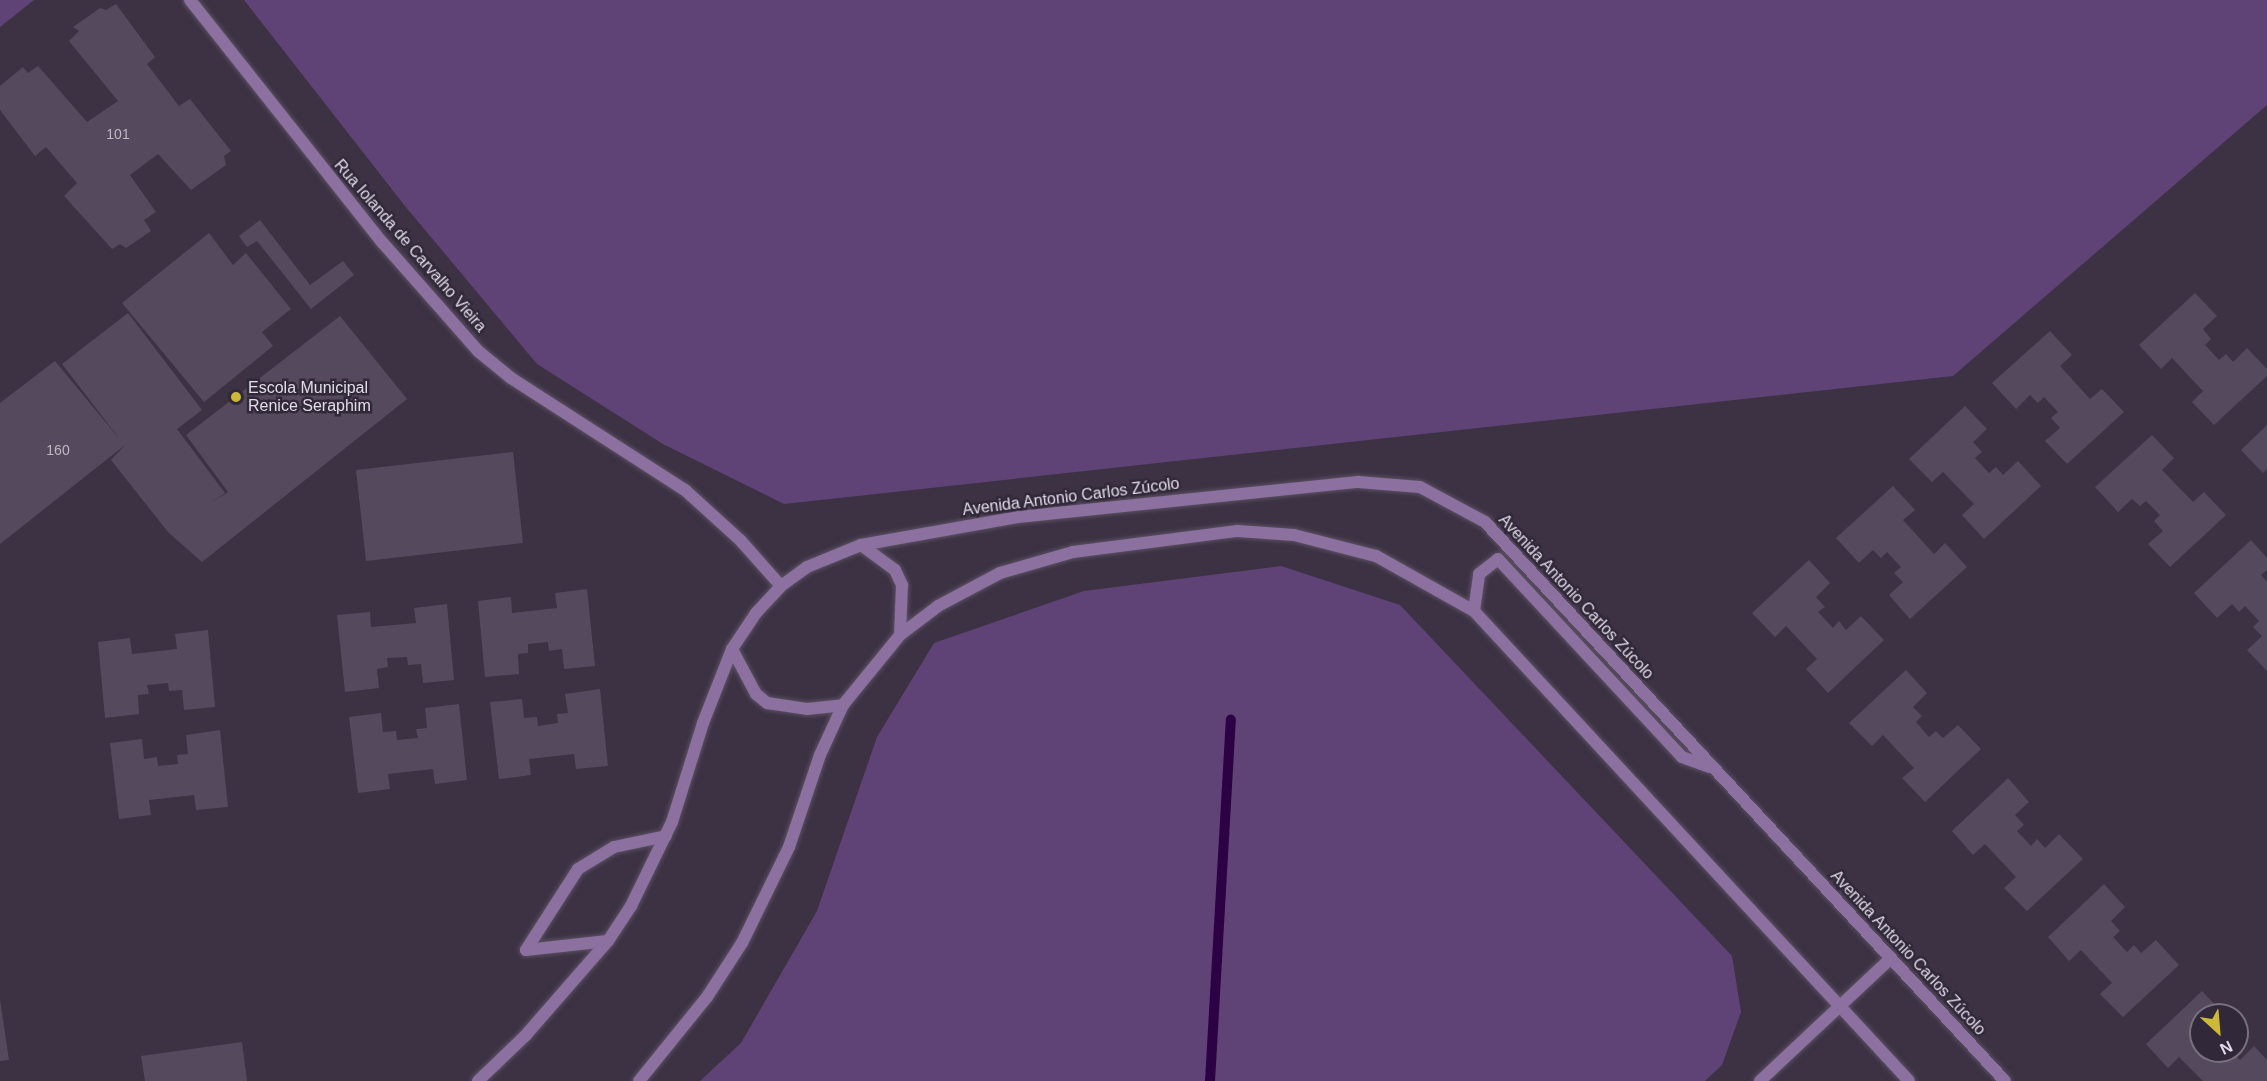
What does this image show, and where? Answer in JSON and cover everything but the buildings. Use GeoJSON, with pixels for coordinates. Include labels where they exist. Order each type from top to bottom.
{"type":"FeatureCollection","features":[{"type":"Feature","properties":{"kind":"street","name":"Rua Iolanda de Carvalho Vieira"},"geometry":{"type":"LineString","coordinates":[[190,0],[389,251],[478,351],[511,378],[685,490],[741,541],[781,586]]}},
{"type":"Feature","properties":{"kind":"street","name":"Avenida Antonio Carlos Zúcolo"},"geometry":{"type":"LineString","coordinates":[[861,545],[1018,517],[1358,482],[1420,487],[1485,522],[2005,1081]]}},
{"type":"Feature","properties":{"kind":"street"},"geometry":{"type":"LineString","coordinates":[[639,1081],[707,998],[742,943],[789,847],[820,755],[843,705],[900,635],[958,593],[1000,573],[1073,552],[1238,531],[1294,535],[1376,556],[1474,612],[1910,1081]]}},
{"type":"Feature","properties":{"kind":"street"},"geometry":{"type":"LineString","coordinates":[[478,1081],[525,1036],[608,941],[631,906],[666,836],[703,723],[732,650],[756,613],[781,586],[807,567],[861,545],[895,570],[902,585],[900,635]]}},
{"type":"Feature","properties":{"kind":"street","name":"Avenida Antonio Carlos Zúcolo"},"geometry":{"type":"LineString","coordinates":[[1474,612],[1479,574],[1498,559],[1682,757],[1713,768]]}},
{"type":"Feature","properties":{"kind":"street"},"geometry":{"type":"LineString","coordinates":[[732,650],[751,686],[767,703],[807,709],[843,705]]}},
{"type":"Feature","properties":{"kind":"street"},"geometry":{"type":"LineString","coordinates":[[608,941],[526,950],[578,869],[614,847],[666,836]]}},
{"type":"Feature","properties":{"kind":"street"},"geometry":{"type":"LineString","coordinates":[[1760,1081],[1891,958]]}},
{"type":"Feature","properties":{"kind":"shaded area"},"geometry":{"type":"Polygon","coordinates":[[[0,0],[34,0],[0,27],[0,0]]]}},
{"type":"Feature","properties":{"kind":"shaded area"},"geometry":{"type":"Polygon","coordinates":[[[244,0],[2267,0],[2267,105],[1953,376],[784,504],[663,444],[537,364],[405,206],[244,0]]]}},
{"type":"Feature","properties":{"kind":"shaded area"},"geometry":{"type":"Polygon","coordinates":[[[1281,566],[1400,605],[1732,956],[1741,1012],[1722,1065],[1705,1081],[700,1081],[741,1043],[817,911],[877,737],[934,643],[1084,591],[1281,566]]]}},
{"type":"Feature","properties":{"kind":"waterway"},"geometry":{"type":"LineString","coordinates":[[1210,1081],[1231,720]]}},
{"type":"Feature","properties":{"kind":"place","name":"Escola Municipal Renice Seraphim"},"geometry":{"type":"Point","coordinates":[236,397]}}]}
